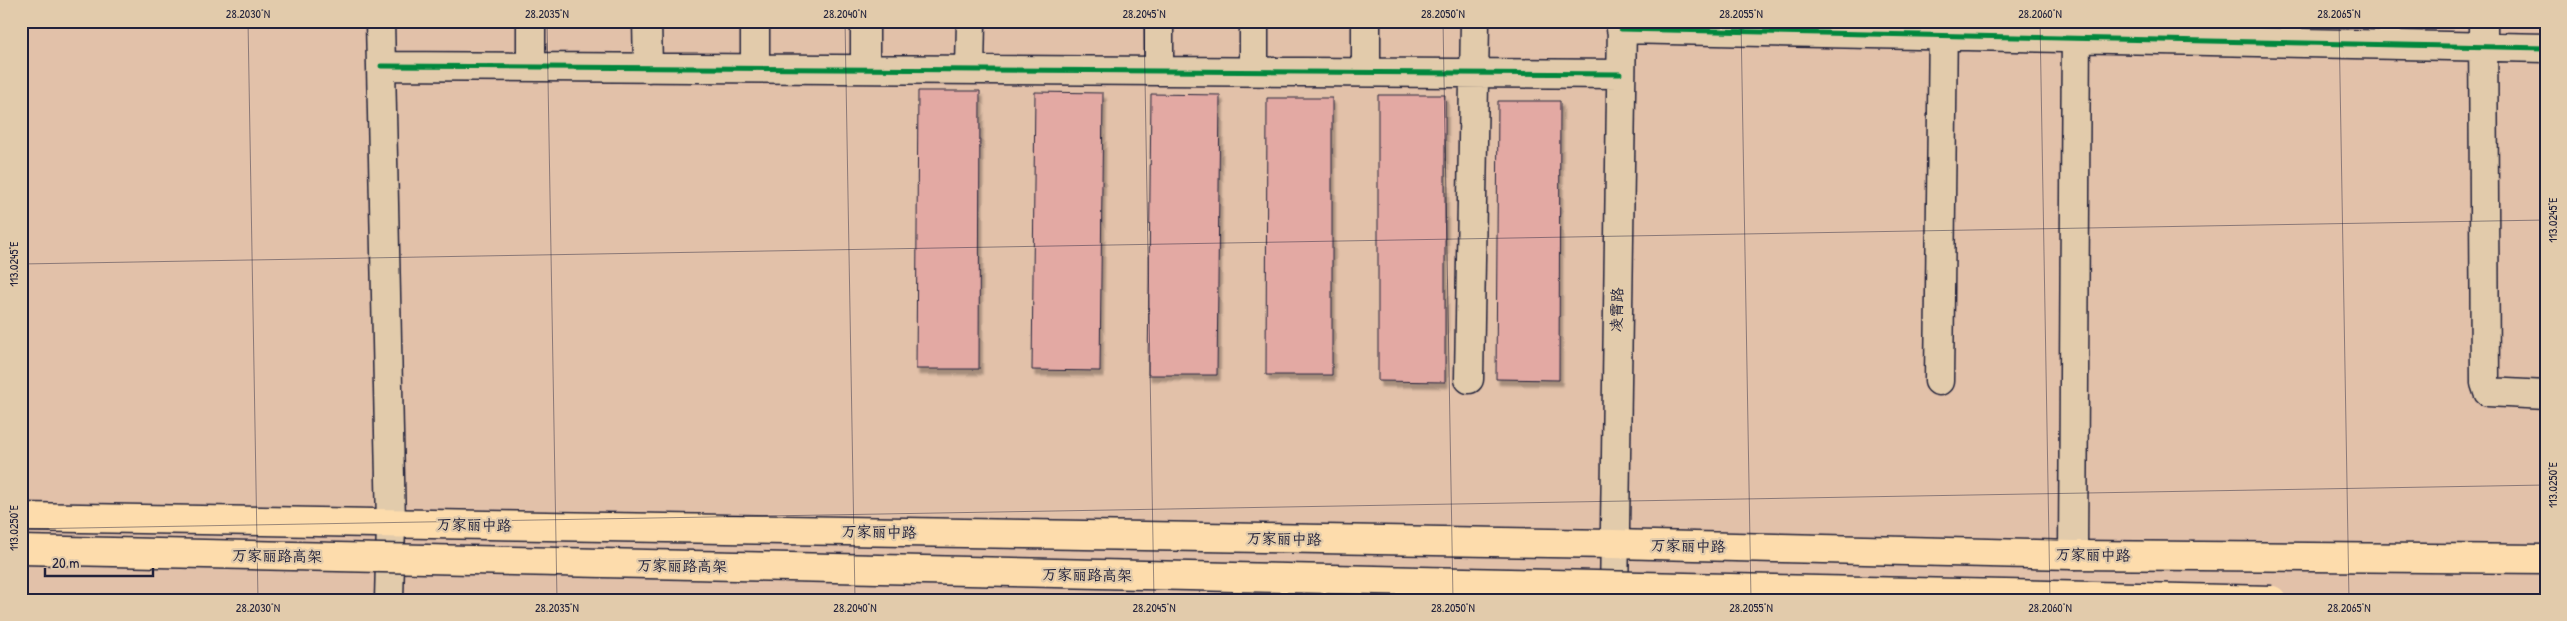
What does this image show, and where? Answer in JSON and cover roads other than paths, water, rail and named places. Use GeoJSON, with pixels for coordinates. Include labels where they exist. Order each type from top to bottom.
{"type":"FeatureCollection","features":[{"type":"Feature","properties":{"kind":"main road","name":"万家丽中路"},"geometry":{"type":"LineString","coordinates":[[21,517],[1613,544],[2073,555],[2546,559]]}},
{"type":"Feature","properties":{"kind":"main road","name":"万家丽路高架"},"geometry":{"type":"LineString","coordinates":[[21,550],[2272,600]]}},
{"type":"Feature","properties":{"kind":"street"},"geometry":{"type":"LineString","coordinates":[[380,21],[391,524],[389,600]]}},
{"type":"Feature","properties":{"kind":"street"},"geometry":{"type":"LineString","coordinates":[[531,21],[531,67]]}},
{"type":"Feature","properties":{"kind":"street"},"geometry":{"type":"LineString","coordinates":[[647,21],[648,68]]}},
{"type":"Feature","properties":{"kind":"street"},"geometry":{"type":"LineString","coordinates":[[754,21],[755,68]]}},
{"type":"Feature","properties":{"kind":"street"},"geometry":{"type":"LineString","coordinates":[[865,21],[865,68]]}},
{"type":"Feature","properties":{"kind":"street"},"geometry":{"type":"LineString","coordinates":[[970,69],[971,21]]}},
{"type":"Feature","properties":{"kind":"street"},"geometry":{"type":"LineString","coordinates":[[1159,70],[1160,21]]}},
{"type":"Feature","properties":{"kind":"street"},"geometry":{"type":"LineString","coordinates":[[1254,21],[1254,70]]}},
{"type":"Feature","properties":{"kind":"street"},"geometry":{"type":"LineString","coordinates":[[1366,21],[1366,71]]}},
{"type":"Feature","properties":{"kind":"street"},"geometry":{"type":"LineString","coordinates":[[1469,379],[1475,21]]}},
{"type":"Feature","properties":{"kind":"street"},"geometry":{"type":"LineString","coordinates":[[1621,25],[2482,34],[2546,48]]}},
{"type":"Feature","properties":{"kind":"street","name":"凌霄路"},"geometry":{"type":"LineString","coordinates":[[1614,600],[1613,544],[1621,25]]}},
{"type":"Feature","properties":{"kind":"street"},"geometry":{"type":"LineString","coordinates":[[1939,381],[1943,29]]}},
{"type":"Feature","properties":{"kind":"street"},"geometry":{"type":"LineString","coordinates":[[2073,555],[2075,30]]}},
{"type":"Feature","properties":{"kind":"street"},"geometry":{"type":"LineString","coordinates":[[2482,34],[2485,383],[2488,392],[2497,394],[2546,395]]}},
{"type":"Feature","properties":{"kind":"street"},"geometry":{"type":"LineString","coordinates":[[381,66],[1254,70],[1620,74]]}}]}
